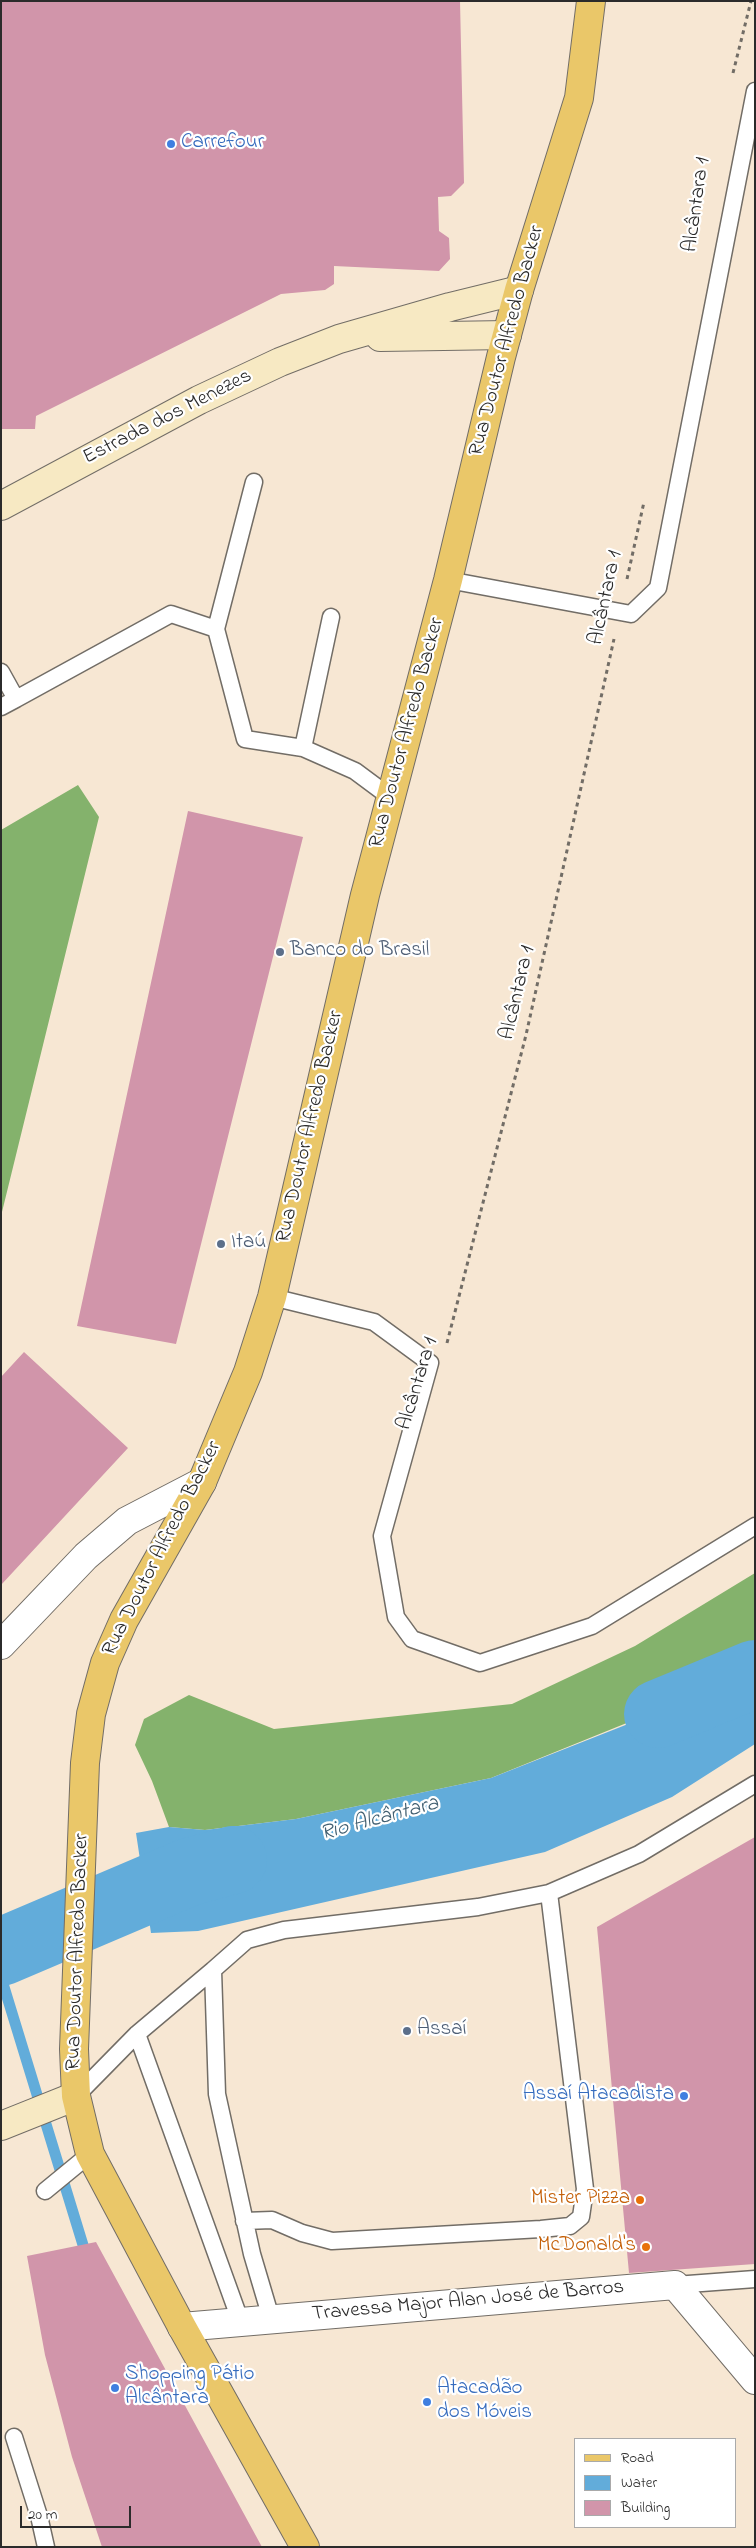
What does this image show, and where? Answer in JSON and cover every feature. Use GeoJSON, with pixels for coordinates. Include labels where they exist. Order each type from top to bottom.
{"type":"FeatureCollection","features":[{"type":"Feature","properties":{"kind":"main road","name":"Rua Doutor Alfredo Backer"},"geometry":{"type":"LineString","coordinates":[[305,2547],[182,2327],[90,2154],[64,2100],[74,2049],[85,1763],[91,1714],[105,1663],[124,1620],[202,1482],[248,1372],[272,1297],[365,895],[448,580],[507,335],[519,290],[579,98],[592,1]]}},
{"type":"Feature","properties":{"kind":"main road","name":"Estrada dos Menezes"},"geometry":{"type":"LineString","coordinates":[[1,506],[199,400],[280,362],[339,338],[519,290]]}},
{"type":"Feature","properties":{"kind":"main road","name":"Estrada dos Menezes"},"geometry":{"type":"LineString","coordinates":[[339,338],[507,335]]}},
{"type":"Feature","properties":{"kind":"main road"},"geometry":{"type":"LineString","coordinates":[[4,2125],[64,2100]]}},
{"type":"Feature","properties":{"kind":"street"},"geometry":{"type":"LineString","coordinates":[[1,1645],[86,1556],[127,1522],[202,1482]]}},
{"type":"Feature","properties":{"kind":"street"},"geometry":{"type":"LineString","coordinates":[[675,2285],[755,2380]]}},
{"type":"Feature","properties":{"kind":"street","name":"Travessa Major Alan José de Barros"},"geometry":{"type":"LineString","coordinates":[[182,2327],[240,2320],[675,2285]]}},
{"type":"Feature","properties":{"kind":"lane"},"geometry":{"type":"LineString","coordinates":[[448,580],[631,614],[658,588],[755,91]]}},
{"type":"Feature","properties":{"kind":"lane"},"geometry":{"type":"LineString","coordinates":[[254,482],[216,629],[244,739],[302,748],[355,771],[390,797]]}},
{"type":"Feature","properties":{"kind":"lane"},"geometry":{"type":"LineString","coordinates":[[1,707],[170,614],[216,629]]}},
{"type":"Feature","properties":{"kind":"lane"},"geometry":{"type":"LineString","coordinates":[[302,748],[331,617]]}},
{"type":"Feature","properties":{"kind":"lane"},"geometry":{"type":"LineString","coordinates":[[1,672],[16,699]]}},
{"type":"Feature","properties":{"kind":"lane"},"geometry":{"type":"LineString","coordinates":[[272,1297],[374,1322],[430,1364],[382,1536],[396,1617],[412,1639],[480,1663],[592,1626],[755,1526]]}},
{"type":"Feature","properties":{"kind":"lane"},"geometry":{"type":"LineString","coordinates":[[64,2100],[137,2034],[247,1940],[284,1930],[478,1907],[549,1893],[639,1854],[755,1784]]}},
{"type":"Feature","properties":{"kind":"lane"},"geometry":{"type":"LineString","coordinates":[[244,2221],[272,2220],[302,2233],[332,2241],[541,2229],[570,2226],[581,2216],[586,2189],[549,1893]]}},
{"type":"Feature","properties":{"kind":"lane"},"geometry":{"type":"LineString","coordinates":[[213,1970],[217,2094],[244,2221],[271,2318]]}},
{"type":"Feature","properties":{"kind":"lane"},"geometry":{"type":"LineString","coordinates":[[137,2034],[240,2320]]}},
{"type":"Feature","properties":{"kind":"lane"},"geometry":{"type":"LineString","coordinates":[[45,2191],[90,2154]]}},
{"type":"Feature","properties":{"kind":"lane","name":"Travessa Major Alan José de Barros"},"geometry":{"type":"LineString","coordinates":[[675,2285],[755,2279]]}},
{"type":"Feature","properties":{"kind":"lane"},"geometry":{"type":"LineString","coordinates":[[14,2437],[39,2516],[46,2547]]}},
{"type":"Feature","properties":{"kind":"path"},"geometry":{"type":"LineString","coordinates":[[732,75],[751,1]]}},
{"type":"Feature","properties":{"kind":"path","name":"Alcântara 1"},"geometry":{"type":"LineString","coordinates":[[444,1352],[526,1035],[644,501]]}},
{"type":"Feature","properties":{"kind":"green space"},"geometry":{"type":"Polygon","coordinates":[[[78,785],[99,817],[1,1216],[1,830],[78,785]]]}},
{"type":"Feature","properties":{"kind":"green space"},"geometry":{"type":"Polygon","coordinates":[[[755,1573],[755,1671],[491,1778],[296,1819],[205,1830],[169,1827],[152,1781],[135,1745],[144,1719],[189,1695],[274,1729],[512,1704],[635,1646],[755,1573]]]}},
{"type":"Feature","properties":{"kind":"water"},"geometry":{"type":"Polygon","coordinates":[[[755,1674],[755,1744],[672,1797],[545,1852],[198,1931],[151,1933],[136,1833],[169,1827],[205,1830],[296,1819],[491,1778],[755,1674]]]}},
{"type":"Feature","properties":{"kind":"building"},"geometry":{"type":"Polygon","coordinates":[[[1,1],[460,1],[464,183],[451,196],[438,197],[439,231],[449,238],[450,259],[439,271],[334,266],[334,284],[325,290],[281,294],[36,416],[35,429],[1,429],[1,1]]]}},
{"type":"Feature","properties":{"kind":"building"},"geometry":{"type":"Polygon","coordinates":[[[188,811],[303,837],[176,1344],[77,1326],[188,811]]]}},
{"type":"Feature","properties":{"kind":"building"},"geometry":{"type":"Polygon","coordinates":[[[24,1352],[128,1448],[1,1585],[1,1377],[24,1352]]]}},
{"type":"Feature","properties":{"kind":"building","name":"Assaí Atacadista"},"geometry":{"type":"Polygon","coordinates":[[[755,1837],[755,2264],[629,2273],[597,1927],[755,1837]]]}},
{"type":"Feature","properties":{"kind":"building","name":"Shopping Pátio Alcântara"},"geometry":{"type":"Polygon","coordinates":[[[96,2242],[262,2547],[102,2547],[72,2457],[45,2355],[27,2256],[96,2242]]]}},
{"type":"Feature","properties":{"kind":"waterway","name":"Rio Alcântara"},"geometry":{"type":"LineString","coordinates":[[658,1714],[755,1674]]}},
{"type":"Feature","properties":{"kind":"waterway","name":"Rio Alcântara"},"geometry":{"type":"LineString","coordinates":[[1,1952],[189,1872],[233,1860]]}},
{"type":"Feature","properties":{"kind":"waterway"},"geometry":{"type":"LineString","coordinates":[[1,1977],[87,2258]]}},
{"type":"Feature","properties":{"kind":"place","name":"Carrefour"},"geometry":{"type":"Point","coordinates":[171,144]}},
{"type":"Feature","properties":{"kind":"place","name":"Banco do Brasil"},"geometry":{"type":"Point","coordinates":[280,952]}},
{"type":"Feature","properties":{"kind":"place","name":"Itaú"},"geometry":{"type":"Point","coordinates":[221,1244]}},
{"type":"Feature","properties":{"kind":"place","name":"Assaí"},"geometry":{"type":"Point","coordinates":[407,2031]}},
{"type":"Feature","properties":{"kind":"place","name":"Assaí Atacadista"},"geometry":{"type":"Point","coordinates":[684,2096]}},
{"type":"Feature","properties":{"kind":"place","name":"Mister Pizza"},"geometry":{"type":"Point","coordinates":[640,2200]}},
{"type":"Feature","properties":{"kind":"place","name":"McDonald's"},"geometry":{"type":"Point","coordinates":[646,2247]}},
{"type":"Feature","properties":{"kind":"place","name":"Shopping Pátio Alcântara"},"geometry":{"type":"Point","coordinates":[115,2388]}},
{"type":"Feature","properties":{"kind":"place","name":"Atacadão dos Móveis"},"geometry":{"type":"Point","coordinates":[427,2402]}}]}
